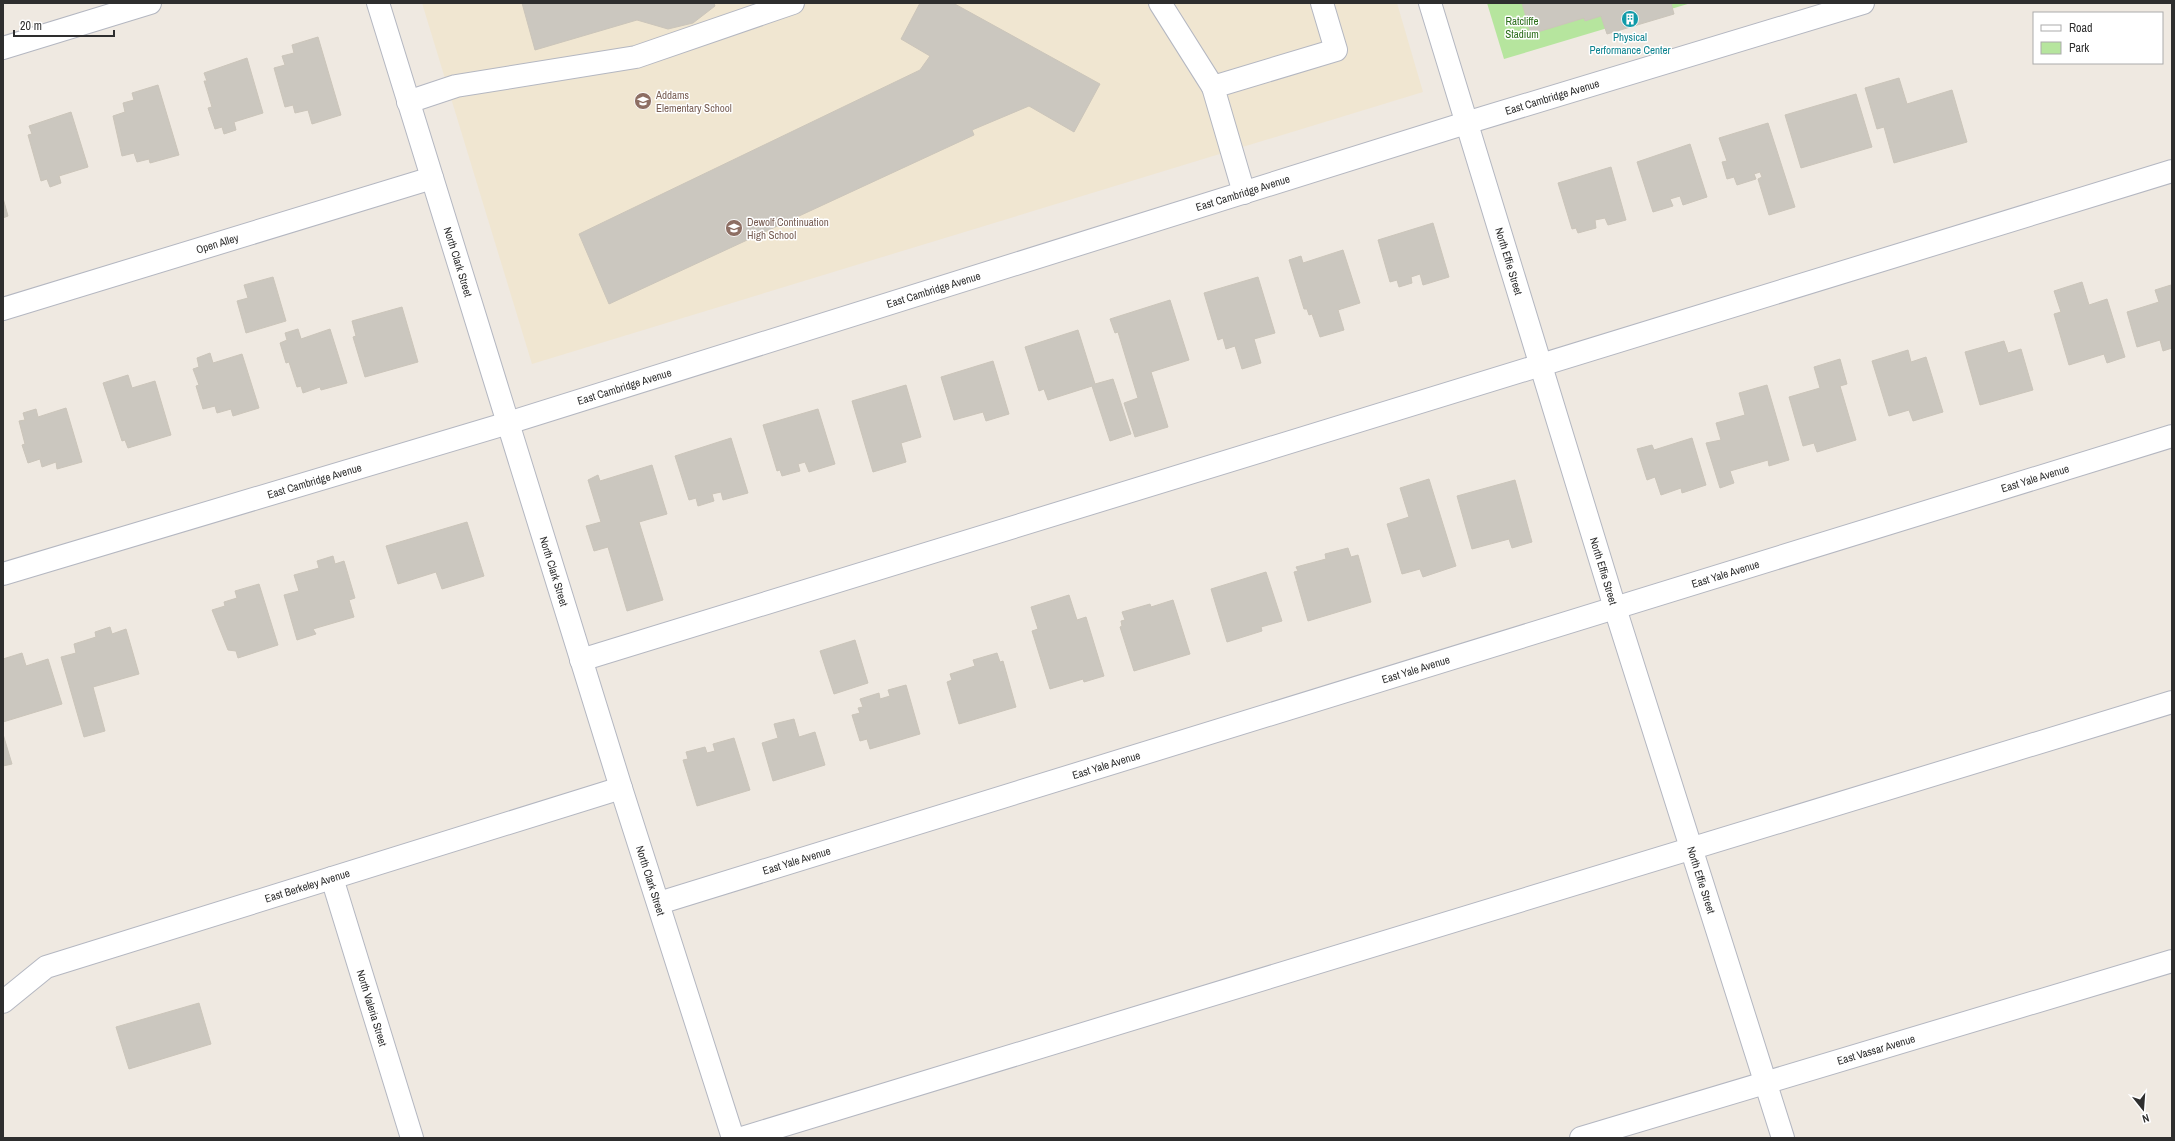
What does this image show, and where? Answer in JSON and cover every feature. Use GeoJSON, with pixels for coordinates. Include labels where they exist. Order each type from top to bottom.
{"type":"FeatureCollection","features":[{"type":"Feature","properties":{"kind":"street"},"geometry":{"type":"LineString","coordinates":[[3,48],[150,3]]}},
{"type":"Feature","properties":{"kind":"street","name":"North Clark Street"},"geometry":{"type":"LineString","coordinates":[[378,3],[621,788],[733,1138]]}},
{"type":"Feature","properties":{"kind":"street"},"geometry":{"type":"LineString","coordinates":[[408,102],[456,86],[636,57],[793,3]]}},
{"type":"Feature","properties":{"kind":"street"},"geometry":{"type":"LineString","coordinates":[[1213,87],[1336,50],[1322,3]]}},
{"type":"Feature","properties":{"kind":"street","name":"North Effie Street"},"geometry":{"type":"LineString","coordinates":[[1430,3],[1615,608],[1783,1138]]}},
{"type":"Feature","properties":{"kind":"street","name":"East Cambridge Avenue"},"geometry":{"type":"LineString","coordinates":[[3,574],[508,423],[1466,123],[1863,3]]}},
{"type":"Feature","properties":{"kind":"street"},"geometry":{"type":"LineString","coordinates":[[1165,4],[1213,87],[1244,193]]}},
{"type":"Feature","properties":{"kind":"street"},"geometry":{"type":"LineString","coordinates":[[581,660],[2172,170]]}},
{"type":"Feature","properties":{"kind":"street","name":"Open Alley"},"geometry":{"type":"LineString","coordinates":[[3,309],[432,178]]}},
{"type":"Feature","properties":{"kind":"street","name":"East Yale Avenue"},"geometry":{"type":"LineString","coordinates":[[659,903],[2172,436]]}},
{"type":"Feature","properties":{"kind":"street"},"geometry":{"type":"LineString","coordinates":[[742,1138],[2172,702]]}},
{"type":"Feature","properties":{"kind":"street","name":"East Berkeley Avenue"},"geometry":{"type":"LineString","coordinates":[[3,1002],[46,967],[621,788]]}},
{"type":"Feature","properties":{"kind":"street","name":"North Valeria Street"},"geometry":{"type":"LineString","coordinates":[[332,878],[412,1138]]}},
{"type":"Feature","properties":{"kind":"street","name":"East Vassar Avenue"},"geometry":{"type":"LineString","coordinates":[[1581,1138],[2172,961]]}},
{"type":"Feature","properties":{"kind":"shaded area","name":"Dewolf Continuation High School"},"geometry":{"type":"Polygon","coordinates":[[[422,3],[1397,3],[1423,92],[532,364],[422,3]]]}},
{"type":"Feature","properties":{"kind":"green space","name":"Ratcliffe Stadium"},"geometry":{"type":"Polygon","coordinates":[[[1487,3],[1691,3],[1504,59],[1487,3]]]}},
{"type":"Feature","properties":{"kind":"building"},"geometry":{"type":"Polygon","coordinates":[[[522,3],[714,3],[715,6],[693,23],[668,29],[637,20],[535,50],[522,3]]]}},
{"type":"Feature","properties":{"kind":"building"},"geometry":{"type":"Polygon","coordinates":[[[920,3],[953,3],[1100,84],[1074,132],[1029,106],[972,130],[974,135],[609,304],[579,234],[920,70],[930,56],[901,39],[920,3]]]}},
{"type":"Feature","properties":{"kind":"building","name":"Physical Performance Center"},"geometry":{"type":"Polygon","coordinates":[[[1522,3],[1671,3],[1674,14],[1607,34],[1601,16],[1585,21],[1584,18],[1531,34],[1522,3]]]}},
{"type":"Feature","properties":{"kind":"building"},"geometry":{"type":"Polygon","coordinates":[[[318,37],[341,115],[312,124],[308,110],[295,113],[293,105],[285,107],[274,68],[285,65],[282,56],[294,53],[292,45],[318,37]]]}},
{"type":"Feature","properties":{"kind":"building"},"geometry":{"type":"Polygon","coordinates":[[[247,58],[263,113],[234,122],[236,130],[224,134],[222,127],[215,129],[208,108],[212,107],[204,81],[207,81],[204,73],[247,58]]]}},
{"type":"Feature","properties":{"kind":"building"},"geometry":{"type":"Polygon","coordinates":[[[1899,78],[1907,104],[1952,90],[1967,142],[1894,163],[1884,127],[1877,129],[1865,88],[1899,78]]]}},
{"type":"Feature","properties":{"kind":"building"},"geometry":{"type":"Polygon","coordinates":[[[158,85],[179,155],[150,163],[149,159],[137,162],[134,153],[122,156],[113,116],[125,112],[123,103],[134,100],[132,93],[158,85]]]}},
{"type":"Feature","properties":{"kind":"building"},"geometry":{"type":"Polygon","coordinates":[[[1856,94],[1872,147],[1801,168],[1785,115],[1856,94]]]}},
{"type":"Feature","properties":{"kind":"building"},"geometry":{"type":"Polygon","coordinates":[[[71,112],[88,167],[59,176],[61,183],[50,187],[47,179],[41,181],[28,135],[32,134],[29,126],[71,112]]]}},
{"type":"Feature","properties":{"kind":"building"},"geometry":{"type":"Polygon","coordinates":[[[1768,123],[1795,207],[1769,215],[1758,179],[1762,177],[1760,172],[1754,174],[1756,179],[1737,185],[1734,177],[1727,179],[1722,162],[1727,161],[1719,138],[1768,123]]]}},
{"type":"Feature","properties":{"kind":"building"},"geometry":{"type":"Polygon","coordinates":[[[1690,144],[1707,197],[1683,205],[1680,196],[1670,199],[1673,206],[1653,212],[1637,162],[1690,144]]]}},
{"type":"Feature","properties":{"kind":"building"},"geometry":{"type":"Polygon","coordinates":[[[1611,167],[1626,220],[1608,225],[1605,218],[1595,220],[1596,228],[1578,233],[1576,228],[1572,229],[1558,183],[1611,167]]]}},
{"type":"Feature","properties":{"kind":"building"},"geometry":{"type":"Polygon","coordinates":[[[3,198],[8,216],[3,218],[3,198]]]}},
{"type":"Feature","properties":{"kind":"building"},"geometry":{"type":"Polygon","coordinates":[[[1433,223],[1449,277],[1423,285],[1420,274],[1411,277],[1412,283],[1399,287],[1397,280],[1390,282],[1378,240],[1433,223]]]}},
{"type":"Feature","properties":{"kind":"building"},"geometry":{"type":"Polygon","coordinates":[[[1343,250],[1360,303],[1338,310],[1344,330],[1320,337],[1312,314],[1309,315],[1307,309],[1304,309],[1289,260],[1301,256],[1303,263],[1343,250]]]}},
{"type":"Feature","properties":{"kind":"building"},"geometry":{"type":"Polygon","coordinates":[[[273,277],[286,321],[246,333],[237,301],[248,298],[244,285],[273,277]]]}},
{"type":"Feature","properties":{"kind":"building"},"geometry":{"type":"Polygon","coordinates":[[[1258,277],[1275,333],[1254,339],[1261,363],[1242,369],[1235,346],[1226,349],[1223,338],[1218,340],[1204,293],[1258,277]]]}},
{"type":"Feature","properties":{"kind":"building"},"geometry":{"type":"Polygon","coordinates":[[[2082,282],[2089,305],[2107,299],[2125,357],[2107,363],[2104,354],[2069,365],[2054,314],[2061,312],[2054,291],[2082,282]]]}},
{"type":"Feature","properties":{"kind":"building"},"geometry":{"type":"Polygon","coordinates":[[[2171,285],[2172,348],[2163,351],[2160,340],[2137,347],[2127,312],[2159,302],[2155,290],[2171,285]]]}},
{"type":"Feature","properties":{"kind":"building"},"geometry":{"type":"Polygon","coordinates":[[[1170,300],[1189,360],[1151,372],[1168,427],[1135,437],[1124,403],[1138,398],[1118,332],[1115,333],[1110,319],[1170,300]]]}},
{"type":"Feature","properties":{"kind":"building"},"geometry":{"type":"Polygon","coordinates":[[[402,307],[418,362],[365,377],[353,337],[356,336],[352,321],[402,307]]]}},
{"type":"Feature","properties":{"kind":"building"},"geometry":{"type":"Polygon","coordinates":[[[298,329],[301,339],[330,329],[347,383],[321,390],[320,387],[303,393],[301,386],[297,387],[289,362],[286,363],[280,343],[287,340],[285,333],[298,329]]]}},
{"type":"Feature","properties":{"kind":"building"},"geometry":{"type":"Polygon","coordinates":[[[1078,330],[1095,384],[1113,379],[1131,434],[1110,441],[1092,386],[1048,400],[1044,389],[1039,391],[1025,347],[1078,330]]]}},
{"type":"Feature","properties":{"kind":"building"},"geometry":{"type":"Polygon","coordinates":[[[2004,341],[2008,353],[2021,349],[2033,390],[1980,405],[1965,352],[2004,341]]]}},
{"type":"Feature","properties":{"kind":"building"},"geometry":{"type":"Polygon","coordinates":[[[1908,350],[1911,362],[1926,357],[1943,412],[1913,421],[1909,410],[1889,416],[1872,361],[1908,350]]]}},
{"type":"Feature","properties":{"kind":"building"},"geometry":{"type":"Polygon","coordinates":[[[210,353],[213,363],[242,354],[259,408],[233,416],[231,409],[217,413],[215,406],[203,409],[196,386],[199,385],[193,369],[199,367],[197,358],[210,353]]]}},
{"type":"Feature","properties":{"kind":"building"},"geometry":{"type":"Polygon","coordinates":[[[1840,359],[1847,384],[1840,386],[1856,440],[1817,452],[1814,443],[1803,446],[1789,397],[1820,388],[1814,367],[1840,359]]]}},
{"type":"Feature","properties":{"kind":"building"},"geometry":{"type":"Polygon","coordinates":[[[993,361],[1009,414],[986,421],[983,412],[954,420],[941,377],[993,361]]]}},
{"type":"Feature","properties":{"kind":"building"},"geometry":{"type":"Polygon","coordinates":[[[128,375],[132,388],[155,381],[171,435],[128,448],[125,440],[122,441],[103,383],[128,375]]]}},
{"type":"Feature","properties":{"kind":"building"},"geometry":{"type":"Polygon","coordinates":[[[906,385],[921,437],[901,443],[906,462],[873,472],[852,401],[906,385]]]}},
{"type":"Feature","properties":{"kind":"building"},"geometry":{"type":"Polygon","coordinates":[[[1767,385],[1789,460],[1769,466],[1768,460],[1730,471],[1734,483],[1720,488],[1706,443],[1721,440],[1716,423],[1745,415],[1739,393],[1767,385]]]}},
{"type":"Feature","properties":{"kind":"building"},"geometry":{"type":"Polygon","coordinates":[[[66,408],[82,462],[57,469],[56,462],[42,467],[40,459],[28,463],[22,445],[25,444],[19,421],[25,420],[23,413],[36,409],[38,417],[66,408]]]}},
{"type":"Feature","properties":{"kind":"building"},"geometry":{"type":"Polygon","coordinates":[[[818,409],[835,464],[809,472],[805,462],[798,464],[800,471],[782,476],[780,470],[777,471],[763,425],[818,409]]]}},
{"type":"Feature","properties":{"kind":"building"},"geometry":{"type":"Polygon","coordinates":[[[731,438],[748,493],[723,500],[721,492],[712,494],[714,501],[698,506],[696,498],[689,500],[675,456],[731,438]]]}},
{"type":"Feature","properties":{"kind":"building"},"geometry":{"type":"Polygon","coordinates":[[[1692,438],[1706,485],[1682,493],[1681,488],[1661,495],[1655,477],[1647,480],[1637,449],[1652,445],[1654,450],[1692,438]]]}},
{"type":"Feature","properties":{"kind":"building"},"geometry":{"type":"Polygon","coordinates":[[[652,465],[667,514],[639,522],[663,600],[627,611],[608,547],[594,551],[586,526],[601,522],[588,480],[598,475],[600,481],[652,465]]]}},
{"type":"Feature","properties":{"kind":"building"},"geometry":{"type":"Polygon","coordinates":[[[1429,479],[1456,566],[1423,577],[1420,569],[1402,574],[1387,524],[1409,517],[1400,488],[1429,479]]]}},
{"type":"Feature","properties":{"kind":"building"},"geometry":{"type":"Polygon","coordinates":[[[1515,480],[1532,542],[1512,548],[1509,539],[1472,549],[1457,496],[1515,480]]]}},
{"type":"Feature","properties":{"kind":"building"},"geometry":{"type":"Polygon","coordinates":[[[467,522],[484,576],[442,589],[436,572],[398,584],[386,546],[467,522]]]}},
{"type":"Feature","properties":{"kind":"building"},"geometry":{"type":"Polygon","coordinates":[[[1348,548],[1351,557],[1358,555],[1371,602],[1308,621],[1294,572],[1298,571],[1296,567],[1326,559],[1325,554],[1348,548]]]}},
{"type":"Feature","properties":{"kind":"building"},"geometry":{"type":"Polygon","coordinates":[[[333,556],[335,564],[344,561],[355,598],[349,600],[354,617],[313,629],[316,634],[297,640],[284,595],[299,591],[294,575],[319,568],[317,561],[333,556]]]}},
{"type":"Feature","properties":{"kind":"building"},"geometry":{"type":"Polygon","coordinates":[[[1266,572],[1282,621],[1261,627],[1262,631],[1227,642],[1211,589],[1266,572]]]}},
{"type":"Feature","properties":{"kind":"building"},"geometry":{"type":"Polygon","coordinates":[[[259,584],[278,645],[238,658],[236,651],[228,650],[212,610],[225,606],[224,602],[237,598],[235,591],[259,584]]]}},
{"type":"Feature","properties":{"kind":"building"},"geometry":{"type":"Polygon","coordinates":[[[1069,595],[1077,620],[1086,617],[1104,676],[1084,682],[1083,679],[1050,689],[1032,631],[1038,629],[1031,607],[1069,595]]]}},
{"type":"Feature","properties":{"kind":"building"},"geometry":{"type":"Polygon","coordinates":[[[1173,600],[1190,654],[1134,671],[1120,627],[1122,626],[1121,621],[1125,620],[1122,612],[1150,604],[1151,607],[1173,600]]]}},
{"type":"Feature","properties":{"kind":"building"},"geometry":{"type":"Polygon","coordinates":[[[110,627],[112,634],[126,629],[139,674],[93,687],[105,731],[84,737],[61,657],[76,653],[74,644],[96,637],[95,632],[110,627]]]}},
{"type":"Feature","properties":{"kind":"building"},"geometry":{"type":"Polygon","coordinates":[[[855,640],[868,683],[834,694],[820,651],[855,640]]]}},
{"type":"Feature","properties":{"kind":"building"},"geometry":{"type":"Polygon","coordinates":[[[22,653],[26,666],[48,659],[62,704],[3,722],[3,659],[22,653]]]}},
{"type":"Feature","properties":{"kind":"building"},"geometry":{"type":"Polygon","coordinates":[[[997,653],[1000,662],[1003,661],[1016,707],[959,724],[947,682],[952,680],[950,674],[975,666],[973,660],[997,653]]]}},
{"type":"Feature","properties":{"kind":"building"},"geometry":{"type":"Polygon","coordinates":[[[906,685],[920,734],[870,749],[867,739],[860,741],[852,715],[860,713],[858,708],[863,707],[860,699],[879,693],[880,699],[890,696],[888,690],[906,685]]]}},
{"type":"Feature","properties":{"kind":"building"},"geometry":{"type":"Polygon","coordinates":[[[794,719],[799,737],[815,732],[825,765],[773,781],[762,743],[778,738],[774,724],[794,719]]]}},
{"type":"Feature","properties":{"kind":"building"},"geometry":{"type":"Polygon","coordinates":[[[3,734],[12,764],[3,766],[3,734]]]}},
{"type":"Feature","properties":{"kind":"building"},"geometry":{"type":"Polygon","coordinates":[[[734,738],[750,790],[697,806],[683,760],[688,759],[686,752],[705,747],[707,753],[715,751],[713,744],[734,738]]]}},
{"type":"Feature","properties":{"kind":"building"},"geometry":{"type":"Polygon","coordinates":[[[199,1003],[211,1044],[129,1069],[116,1027],[199,1003]]]}},
{"type":"Feature","properties":{"kind":"place","name":"Physical Performance Center"},"geometry":{"type":"Point","coordinates":[1630,19]}},
{"type":"Feature","properties":{"kind":"place","name":"Addams Elementary School"},"geometry":{"type":"Point","coordinates":[643,101]}},
{"type":"Feature","properties":{"kind":"place","name":"Dewolf Continuation High School"},"geometry":{"type":"Point","coordinates":[734,228]}}]}
